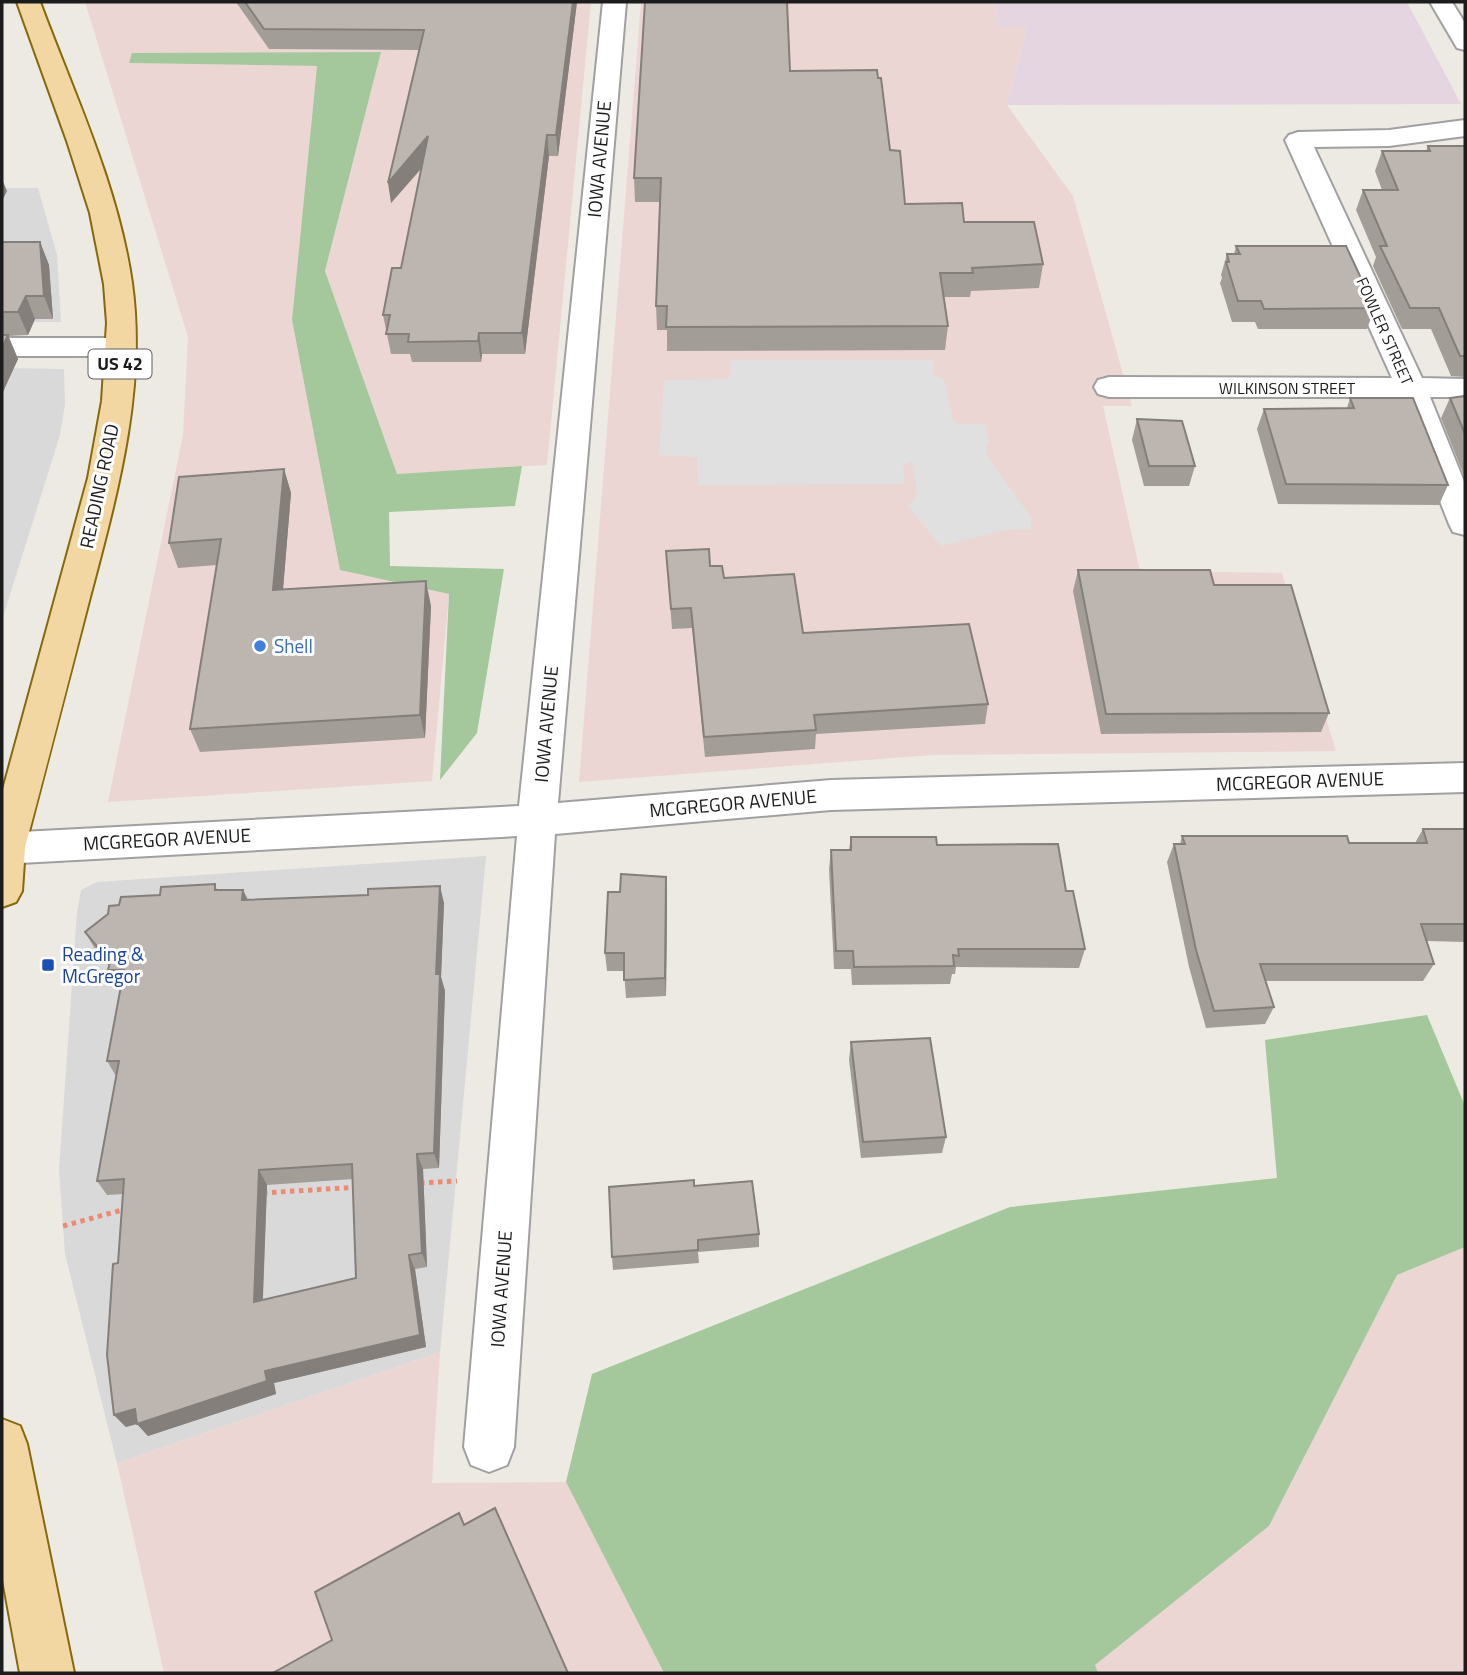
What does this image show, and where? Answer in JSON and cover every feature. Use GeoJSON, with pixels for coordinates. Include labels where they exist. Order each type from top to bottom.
{"type":"FeatureCollection","features":[{"type":"Feature","properties":{"kind":"main road","name":"READING ROAD"},"geometry":{"type":"LineString","coordinates":[[2,891],[4,848],[109,461],[120,379],[121,347],[118,285],[108,229],[60,83],[28,2]]}},
{"type":"Feature","properties":{"kind":"main road"},"geometry":{"type":"LineString","coordinates":[[2,1444],[47,1673]]}},
{"type":"Feature","properties":{"kind":"street","name":"IOWA AVENUE"},"geometry":{"type":"LineString","coordinates":[[489,1447],[537,820],[614,2]]}},
{"type":"Feature","properties":{"kind":"street"},"geometry":{"type":"LineString","coordinates":[[1441,2],[1465,43]]}},
{"type":"Feature","properties":{"kind":"street","name":"FOWLER STREET"},"geometry":{"type":"LineString","coordinates":[[1465,128],[1389,138],[1298,140],[1410,388],[1465,524]]}},
{"type":"Feature","properties":{"kind":"street"},"geometry":{"type":"LineString","coordinates":[[2,347],[121,347]]}},
{"type":"Feature","properties":{"kind":"street","name":"WILKINSON STREET"},"geometry":{"type":"LineString","coordinates":[[1109,387],[1465,388]]}},
{"type":"Feature","properties":{"kind":"street","name":"MCGREGOR AVENUE"},"geometry":{"type":"LineString","coordinates":[[4,848],[537,820],[831,795],[1465,778]]}},
{"type":"Feature","properties":{"kind":"path"},"geometry":{"type":"LineString","coordinates":[[416,1184],[457,1181]]}},
{"type":"Feature","properties":{"kind":"path"},"geometry":{"type":"LineString","coordinates":[[255,1194],[363,1187]]}},
{"type":"Feature","properties":{"kind":"path"},"geometry":{"type":"LineString","coordinates":[[63,1226],[136,1207]]}},
{"type":"Feature","properties":{"kind":"shaded area"},"geometry":{"type":"Polygon","coordinates":[[[85,2],[591,2],[547,465],[397,474],[325,271],[381,52],[130,63],[317,66],[292,320],[340,570],[449,594],[432,781],[108,802],[183,435],[188,337],[85,2]]]}},
{"type":"Feature","properties":{"kind":"shaded area"},"geometry":{"type":"Polygon","coordinates":[[[641,2],[994,2],[999,27],[1027,27],[1007,105],[1073,196],[1132,406],[1103,406],[1140,571],[1282,573],[1336,751],[933,755],[579,782],[641,2]]]}},
{"type":"Feature","properties":{"kind":"shaded area"},"geometry":{"type":"Polygon","coordinates":[[[994,2],[1407,2],[1461,104],[1007,105],[1027,27],[999,27],[994,2]]]}},
{"type":"Feature","properties":{"kind":"shaded area"},"geometry":{"type":"Polygon","coordinates":[[[2,188],[38,188],[57,255],[61,322],[2,322],[2,188]]]}},
{"type":"Feature","properties":{"kind":"shaded area"},"geometry":{"type":"Polygon","coordinates":[[[730,360],[933,360],[934,376],[944,379],[953,421],[959,424],[985,424],[989,459],[1031,517],[1031,529],[1006,530],[941,546],[907,505],[913,502],[917,491],[912,462],[903,465],[905,484],[698,485],[697,457],[659,455],[664,380],[727,379],[731,376],[730,360]]]}},
{"type":"Feature","properties":{"kind":"shaded area"},"geometry":{"type":"Polygon","coordinates":[[[2,368],[64,369],[65,404],[60,435],[2,620],[2,368]]]}},
{"type":"Feature","properties":{"kind":"shaded area"},"geometry":{"type":"Polygon","coordinates":[[[486,856],[440,1352],[117,1463],[65,1254],[59,1170],[77,913],[81,890],[97,882],[486,856]]]}},
{"type":"Feature","properties":{"kind":"shaded area"},"geometry":{"type":"Polygon","coordinates":[[[1465,1247],[1465,1673],[1098,1673],[1094,1665],[1269,1526],[1397,1275],[1465,1247]]]}},
{"type":"Feature","properties":{"kind":"shaded area"},"geometry":{"type":"Polygon","coordinates":[[[440,1352],[432,1483],[566,1482],[664,1673],[164,1673],[117,1463],[440,1352]]]}},
{"type":"Feature","properties":{"kind":"green space"},"geometry":{"type":"Polygon","coordinates":[[[381,52],[325,271],[397,474],[522,466],[515,506],[389,512],[390,566],[504,569],[477,733],[440,780],[449,594],[340,570],[292,320],[317,66],[129,63],[132,53],[381,52]]]}},
{"type":"Feature","properties":{"kind":"green space"},"geometry":{"type":"Polygon","coordinates":[[[1427,1015],[1465,1106],[1465,1247],[1397,1275],[1269,1526],[1095,1665],[1098,1673],[664,1673],[566,1482],[592,1374],[1010,1207],[1277,1178],[1265,1040],[1427,1015]]]}},
{"type":"Feature","properties":{"kind":"building"},"geometry":{"type":"Polygon","coordinates":[[[245,2],[573,2],[556,135],[547,135],[522,333],[479,333],[478,341],[408,342],[409,334],[386,334],[390,315],[383,315],[392,268],[401,268],[428,136],[388,183],[424,30],[264,29],[245,2]]]}},
{"type":"Feature","properties":{"kind":"building"},"geometry":{"type":"Polygon","coordinates":[[[645,2],[787,2],[790,71],[877,70],[878,78],[881,78],[890,150],[900,151],[905,204],[962,203],[964,222],[1034,222],[1043,264],[972,268],[973,273],[940,273],[948,326],[666,327],[667,306],[656,306],[661,178],[634,178],[645,2]]]}},
{"type":"Feature","properties":{"kind":"building"},"geometry":{"type":"Polygon","coordinates":[[[1428,146],[1465,146],[1465,356],[1460,356],[1439,308],[1410,308],[1380,246],[1387,246],[1363,190],[1398,190],[1382,151],[1430,151],[1428,146]]]}},
{"type":"Feature","properties":{"kind":"building"},"geometry":{"type":"Polygon","coordinates":[[[2,242],[40,242],[44,296],[26,296],[18,312],[2,312],[2,242]]]}},
{"type":"Feature","properties":{"kind":"building"},"geometry":{"type":"Polygon","coordinates":[[[1236,246],[1346,246],[1375,308],[1264,309],[1261,301],[1238,301],[1226,262],[1229,262],[1227,254],[1240,254],[1236,246]]]}},
{"type":"Feature","properties":{"kind":"building"},"geometry":{"type":"Polygon","coordinates":[[[2,335],[8,335],[2,348],[2,335]]]}},
{"type":"Feature","properties":{"kind":"building"},"geometry":{"type":"Polygon","coordinates":[[[1465,396],[1465,434],[1450,398],[1465,396]]]}},
{"type":"Feature","properties":{"kind":"building"},"geometry":{"type":"Polygon","coordinates":[[[1350,398],[1413,398],[1448,485],[1286,484],[1264,409],[1354,408],[1350,398]]]}},
{"type":"Feature","properties":{"kind":"building"},"geometry":{"type":"Polygon","coordinates":[[[1137,419],[1182,421],[1195,466],[1149,466],[1137,419]]]}},
{"type":"Feature","properties":{"kind":"building"},"geometry":{"type":"Polygon","coordinates":[[[284,469],[273,590],[426,581],[420,715],[190,729],[221,539],[169,543],[179,477],[284,469]]]}},
{"type":"Feature","properties":{"kind":"building"},"geometry":{"type":"Polygon","coordinates":[[[709,549],[710,566],[722,566],[724,578],[794,574],[803,633],[969,624],[988,704],[814,715],[816,730],[704,737],[691,608],[671,609],[666,551],[709,549]]]}},
{"type":"Feature","properties":{"kind":"building"},"geometry":{"type":"Polygon","coordinates":[[[1078,570],[1210,570],[1214,585],[1291,585],[1329,713],[1106,714],[1078,570]]]}},
{"type":"Feature","properties":{"kind":"building"},"geometry":{"type":"Polygon","coordinates":[[[1423,829],[1465,829],[1465,924],[1421,924],[1434,964],[1260,964],[1274,1007],[1214,1011],[1196,950],[1174,844],[1185,844],[1182,836],[1347,836],[1349,843],[1427,843],[1423,829]]]}},
{"type":"Feature","properties":{"kind":"building"},"geometry":{"type":"Polygon","coordinates":[[[851,837],[936,837],[937,845],[1058,844],[1066,891],[1073,891],[1085,949],[958,949],[959,956],[953,955],[954,966],[854,967],[853,951],[836,951],[831,850],[851,850],[851,837]]]}},
{"type":"Feature","properties":{"kind":"building"},"geometry":{"type":"Polygon","coordinates":[[[621,874],[666,877],[665,978],[624,980],[624,953],[605,953],[608,892],[620,892],[621,874]]]}},
{"type":"Feature","properties":{"kind":"building"},"geometry":{"type":"Polygon","coordinates":[[[215,884],[215,890],[243,890],[242,900],[368,895],[368,889],[440,886],[434,1153],[417,1154],[422,1253],[409,1255],[420,1335],[265,1371],[267,1381],[137,1424],[135,1409],[114,1415],[107,1355],[113,1264],[118,1263],[124,1179],[97,1181],[119,1061],[107,1061],[124,970],[108,970],[110,962],[85,932],[108,914],[109,906],[119,905],[121,897],[160,895],[161,887],[215,884]],[[352,1164],[259,1170],[254,1302],[356,1278],[352,1164]]]}},
{"type":"Feature","properties":{"kind":"building"},"geometry":{"type":"Polygon","coordinates":[[[930,1038],[946,1137],[863,1142],[851,1042],[930,1038]]]}},
{"type":"Feature","properties":{"kind":"building"},"geometry":{"type":"Polygon","coordinates":[[[694,1180],[694,1186],[752,1181],[759,1234],[698,1240],[698,1250],[612,1257],[609,1187],[694,1180]]]}},
{"type":"Feature","properties":{"kind":"building"},"geometry":{"type":"Polygon","coordinates":[[[495,1508],[568,1673],[273,1673],[332,1640],[315,1592],[459,1513],[464,1525],[495,1508]]]}},
{"type":"Feature","properties":{"kind":"place","name":"Shell"},"geometry":{"type":"Point","coordinates":[260,646]}},
{"type":"Feature","properties":{"kind":"place","name":"Reading & McGregor"},"geometry":{"type":"Point","coordinates":[48,965]}}]}
